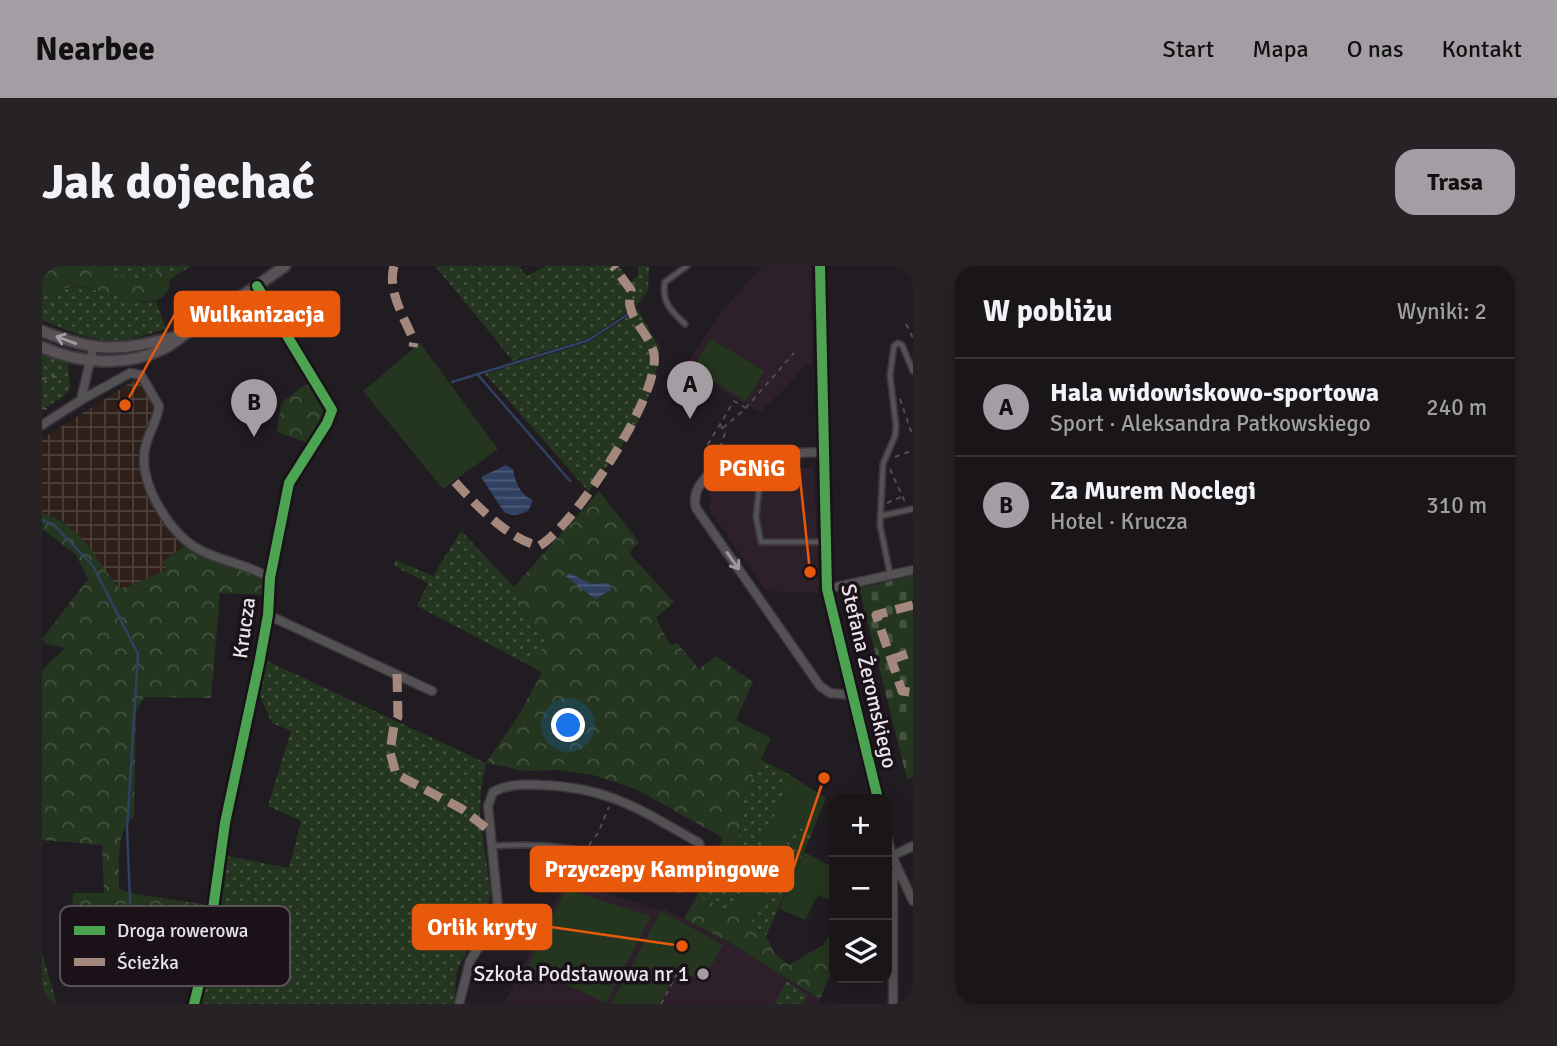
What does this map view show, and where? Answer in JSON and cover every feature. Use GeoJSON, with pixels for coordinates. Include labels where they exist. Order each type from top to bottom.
{"type":"FeatureCollection","features":[{"type":"Feature","properties":{"kind":"street"},"geometry":{"type":"LineString","coordinates":[[42,347],[91,360],[113,362],[142,357],[165,348],[285,266]]}},
{"type":"Feature","properties":{"kind":"street","name":"Stefana Żeromskiego"},"geometry":{"type":"LineString","coordinates":[[820,266],[827,589],[877,794]]}},
{"type":"Feature","properties":{"kind":"street","name":"Krucza"},"geometry":{"type":"LineString","coordinates":[[213,906],[225,823],[268,615],[270,578],[289,483],[332,410],[257,286]]}},
{"type":"Feature","properties":{"kind":"street"},"geometry":{"type":"LineString","coordinates":[[42,331],[93,348],[126,348],[181,336]]}},
{"type":"Feature","properties":{"kind":"street"},"geometry":{"type":"LineString","coordinates":[[81,400],[93,348]]}},
{"type":"Feature","properties":{"kind":"street"},"geometry":{"type":"LineString","coordinates":[[42,425],[130,373],[141,374],[159,406],[146,441],[143,460],[153,497],[159,508],[181,535],[199,550],[270,578]]}},
{"type":"Feature","properties":{"kind":"street"},"geometry":{"type":"LineString","coordinates":[[823,453],[743,456],[722,465],[696,490],[695,504],[820,686],[830,693],[852,695]]}},
{"type":"Feature","properties":{"kind":"street"},"geometry":{"type":"LineString","coordinates":[[827,589],[913,570]]}},
{"type":"Feature","properties":{"kind":"street","name":"Krucza"},"geometry":{"type":"LineString","coordinates":[[268,615],[432,691]]}},
{"type":"Feature","properties":{"kind":"street"},"geometry":{"type":"LineString","coordinates":[[459,1004],[470,961],[496,917],[498,897],[488,806],[493,792],[503,786],[565,786],[614,797],[699,843]]}},
{"type":"Feature","properties":{"kind":"street"},"geometry":{"type":"LineString","coordinates":[[913,846],[892,856],[913,901]]}},
{"type":"Feature","properties":{"kind":"street"},"geometry":{"type":"LineString","coordinates":[[893,1004],[892,883],[897,868]]}},
{"type":"Feature","properties":{"kind":"street","name":"Krucza"},"geometry":{"type":"LineString","coordinates":[[194,1004],[198,986]]}},
{"type":"Feature","properties":{"kind":"lane"},"geometry":{"type":"LineString","coordinates":[[685,324],[668,308],[664,288],[665,282],[687,266]]}},
{"type":"Feature","properties":{"kind":"lane"},"geometry":{"type":"LineString","coordinates":[[891,575],[880,525],[880,503],[883,464],[895,436],[890,375],[894,346],[898,343],[902,345],[913,371]]}},
{"type":"Feature","properties":{"kind":"lane"},"geometry":{"type":"LineString","coordinates":[[760,481],[755,517],[761,542],[825,542]]}},
{"type":"Feature","properties":{"kind":"lane"},"geometry":{"type":"LineString","coordinates":[[880,516],[911,510]]}},
{"type":"Feature","properties":{"kind":"lane"},"geometry":{"type":"LineString","coordinates":[[493,846],[530,845],[585,852],[617,860],[640,869],[672,888],[680,889],[695,881],[705,863],[705,853],[699,843]]}},
{"type":"Feature","properties":{"kind":"path"},"geometry":{"type":"LineString","coordinates":[[906,324],[913,338]]}},
{"type":"Feature","properties":{"kind":"path"},"geometry":{"type":"LineString","coordinates":[[723,428],[746,408],[793,353]]}},
{"type":"Feature","properties":{"kind":"path"},"geometry":{"type":"LineString","coordinates":[[42,379],[58,376]]}},
{"type":"Feature","properties":{"kind":"path"},"geometry":{"type":"LineString","coordinates":[[898,392],[913,438]]}},
{"type":"Feature","properties":{"kind":"path"},"geometry":{"type":"LineString","coordinates":[[722,465],[705,449],[734,401],[746,408]]}},
{"type":"Feature","properties":{"kind":"path"},"geometry":{"type":"LineString","coordinates":[[42,408],[47,409]]}},
{"type":"Feature","properties":{"kind":"path"},"geometry":{"type":"LineString","coordinates":[[711,455],[722,443],[725,433],[720,424]]}},
{"type":"Feature","properties":{"kind":"path"},"geometry":{"type":"LineString","coordinates":[[890,459],[913,450]]}},
{"type":"Feature","properties":{"kind":"path"},"geometry":{"type":"LineString","coordinates":[[888,464],[911,510]]}},
{"type":"Feature","properties":{"kind":"path"},"geometry":{"type":"LineString","coordinates":[[880,503],[887,504],[902,496]]}},
{"type":"Feature","properties":{"kind":"path"},"geometry":{"type":"LineString","coordinates":[[585,852],[598,833],[614,797]]}},
{"type":"Feature","properties":{"kind":"path"},"geometry":{"type":"LineString","coordinates":[[661,1004],[679,970]]}},
{"type":"Feature","properties":{"kind":"shaded area"},"geometry":{"type":"Polygon","coordinates":[[[762,266],[811,266],[809,315],[813,322],[812,366],[806,365],[761,411],[757,411],[684,368],[719,315],[762,266]]]}},
{"type":"Feature","properties":{"kind":"shaded area"},"geometry":{"type":"Polygon","coordinates":[[[138,378],[155,404],[142,443],[140,461],[150,499],[186,546],[162,560],[168,570],[119,588],[61,519],[42,513],[42,439],[138,378]]]}},
{"type":"Feature","properties":{"kind":"shaded area"},"geometry":{"type":"Polygon","coordinates":[[[747,468],[814,468],[819,593],[766,591],[710,511],[710,481],[729,471],[747,468]]]}},
{"type":"Feature","properties":{"kind":"shaded area"},"geometry":{"type":"Polygon","coordinates":[[[565,881],[665,909],[727,941],[820,999],[817,1004],[504,1004],[565,881]]]}},
{"type":"Feature","properties":{"kind":"green space"},"geometry":{"type":"Polygon","coordinates":[[[42,266],[97,266],[111,274],[139,280],[163,268],[170,279],[169,287],[161,298],[152,301],[127,299],[79,286],[42,298],[42,266]]]}},
{"type":"Feature","properties":{"kind":"green space"},"geometry":{"type":"Polygon","coordinates":[[[97,266],[191,266],[170,279],[162,268],[139,280],[111,274],[97,266]]]}},
{"type":"Feature","properties":{"kind":"green space"},"geometry":{"type":"Polygon","coordinates":[[[435,266],[518,266],[527,276],[546,266],[619,266],[631,282],[638,276],[638,266],[649,266],[648,291],[636,306],[589,338],[513,361],[435,266]]]}},
{"type":"Feature","properties":{"kind":"green space"},"geometry":{"type":"Polygon","coordinates":[[[78,286],[143,302],[156,301],[166,329],[133,338],[106,340],[84,336],[42,320],[42,298],[50,293],[78,286]]]}},
{"type":"Feature","properties":{"kind":"green space"},"geometry":{"type":"Polygon","coordinates":[[[638,310],[660,348],[658,364],[646,405],[635,427],[589,492],[485,374],[590,342],[638,310]]]}},
{"type":"Feature","properties":{"kind":"green space"},"geometry":{"type":"Polygon","coordinates":[[[711,339],[764,371],[746,401],[693,369],[711,339]]]}},
{"type":"Feature","properties":{"kind":"green space"},"geometry":{"type":"Polygon","coordinates":[[[420,343],[498,449],[443,489],[363,391],[420,343]]]}},
{"type":"Feature","properties":{"kind":"green space"},"geometry":{"type":"Polygon","coordinates":[[[42,353],[68,363],[70,389],[42,410],[42,353]]]}},
{"type":"Feature","properties":{"kind":"green space"},"geometry":{"type":"Polygon","coordinates":[[[310,381],[328,410],[326,419],[310,444],[277,432],[281,403],[310,381]]]}},
{"type":"Feature","properties":{"kind":"green space"},"geometry":{"type":"Polygon","coordinates":[[[599,491],[639,542],[629,553],[674,602],[656,618],[670,645],[677,643],[699,669],[716,656],[753,682],[736,720],[771,738],[744,795],[737,850],[729,847],[723,838],[638,790],[593,775],[559,770],[526,771],[486,763],[517,718],[542,673],[525,663],[549,643],[519,610],[514,587],[599,491]]]}},
{"type":"Feature","properties":{"kind":"green space"},"geometry":{"type":"Polygon","coordinates":[[[42,513],[67,526],[86,544],[119,588],[167,570],[162,561],[186,546],[198,553],[261,574],[264,580],[265,595],[220,593],[211,698],[144,697],[136,712],[134,816],[123,832],[121,841],[119,889],[208,906],[72,906],[73,893],[104,893],[102,845],[42,840],[42,670],[65,648],[46,644],[42,639],[88,579],[76,555],[42,529],[42,513]]]}},
{"type":"Feature","properties":{"kind":"green space"},"geometry":{"type":"Polygon","coordinates":[[[461,531],[514,587],[519,610],[549,643],[525,663],[417,606],[428,583],[394,566],[396,560],[433,576],[461,531]]]}},
{"type":"Feature","properties":{"kind":"green space"},"geometry":{"type":"Polygon","coordinates":[[[913,576],[913,777],[907,779],[859,588],[913,576]]]}},
{"type":"Feature","properties":{"kind":"green space"},"geometry":{"type":"Polygon","coordinates":[[[263,659],[486,763],[480,818],[491,894],[486,912],[457,971],[454,1004],[196,1004],[199,986],[290,986],[290,906],[213,906],[222,855],[289,868],[301,821],[268,806],[291,731],[272,723],[260,692],[263,659]]]}},
{"type":"Feature","properties":{"kind":"green space"},"geometry":{"type":"Polygon","coordinates":[[[761,760],[792,776],[732,913],[696,897],[723,838],[729,847],[737,850],[744,795],[761,760]]]}},
{"type":"Feature","properties":{"kind":"green space"},"geometry":{"type":"Polygon","coordinates":[[[792,776],[826,798],[812,833],[795,825],[751,924],[732,913],[792,776]]]}},
{"type":"Feature","properties":{"kind":"green space"},"geometry":{"type":"Polygon","coordinates":[[[795,825],[812,833],[766,936],[751,924],[795,825]]]}},
{"type":"Feature","properties":{"kind":"green space"},"geometry":{"type":"Polygon","coordinates":[[[804,852],[829,865],[829,900],[818,895],[805,920],[779,909],[804,852]]]}},
{"type":"Feature","properties":{"kind":"green space"},"geometry":{"type":"Polygon","coordinates":[[[566,889],[651,916],[606,1003],[528,966],[566,889]]]}},
{"type":"Feature","properties":{"kind":"green space"},"geometry":{"type":"Polygon","coordinates":[[[696,897],[714,903],[766,936],[774,953],[789,965],[823,945],[829,936],[829,977],[820,999],[727,941],[684,919],[696,897]]]}},
{"type":"Feature","properties":{"kind":"green space"},"geometry":{"type":"Polygon","coordinates":[[[661,911],[723,945],[702,982],[678,969],[659,1004],[611,1004],[661,911]]]}},
{"type":"Feature","properties":{"kind":"green space"},"geometry":{"type":"Polygon","coordinates":[[[42,953],[57,1004],[42,1004],[42,953]]]}},
{"type":"Feature","properties":{"kind":"green space"},"geometry":{"type":"Polygon","coordinates":[[[787,981],[807,995],[803,1004],[774,1004],[787,981]]]}},
{"type":"Feature","properties":{"kind":"water"},"geometry":{"type":"Polygon","coordinates":[[[506,465],[513,469],[521,491],[533,500],[528,511],[522,514],[504,512],[481,477],[506,465]]]}},
{"type":"Feature","properties":{"kind":"water"},"geometry":{"type":"Polygon","coordinates":[[[569,573],[592,584],[609,583],[611,590],[595,599],[566,576],[569,573]]]}},
{"type":"Feature","properties":{"kind":"waterway"},"geometry":{"type":"LineString","coordinates":[[452,382],[589,340],[636,309]]}},
{"type":"Feature","properties":{"kind":"waterway"},"geometry":{"type":"LineString","coordinates":[[478,375],[570,481]]}},
{"type":"Feature","properties":{"kind":"waterway"},"geometry":{"type":"LineString","coordinates":[[42,520],[54,525],[93,566],[138,654],[127,830],[130,906]]}},
{"type":"Feature","properties":{"kind":"marked path"},"geometry":{"type":"LineString","coordinates":[[394,266],[392,275],[395,294],[414,341],[413,347]]}},
{"type":"Feature","properties":{"kind":"marked path"},"geometry":{"type":"LineString","coordinates":[[455,482],[504,529],[539,546],[554,534],[593,487],[630,427],[653,373],[654,354],[632,312],[631,290],[613,266]]}},
{"type":"Feature","properties":{"kind":"marked path"},"geometry":{"type":"LineString","coordinates":[[913,605],[876,615],[902,691],[910,692],[913,699]]}},
{"type":"Feature","properties":{"kind":"marked path"},"geometry":{"type":"LineString","coordinates":[[890,660],[913,652]]}},
{"type":"Feature","properties":{"kind":"marked path"},"geometry":{"type":"LineString","coordinates":[[397,674],[398,717],[394,725],[390,752],[396,774],[462,809],[490,831]]}},
{"type":"Feature","properties":{"kind":"cycle path"},"geometry":{"type":"LineString","coordinates":[[820,266],[827,589],[877,794]]}},
{"type":"Feature","properties":{"kind":"cycle path"},"geometry":{"type":"LineString","coordinates":[[213,906],[225,823],[259,664],[268,615],[270,578],[289,483],[327,423],[332,410],[257,286]]}},
{"type":"Feature","properties":{"kind":"cycle path"},"geometry":{"type":"LineString","coordinates":[[194,1004],[198,986]]}},
{"type":"Feature","properties":{"kind":"place","name":"Wulkanizacja"},"geometry":{"type":"Point","coordinates":[125,405]}},
{"type":"Feature","properties":{"kind":"place","name":"Hala widowiskowo-sportowa"},"geometry":{"type":"Point","coordinates":[690,419]}},
{"type":"Feature","properties":{"kind":"place","name":"Za Murem Noclegi"},"geometry":{"type":"Point","coordinates":[254,437]}},
{"type":"Feature","properties":{"kind":"place","name":"PGNiG"},"geometry":{"type":"Point","coordinates":[810,572]}},
{"type":"Feature","properties":{"kind":"place","name":"Przyczepy Kampingowe"},"geometry":{"type":"Point","coordinates":[824,778]}},
{"type":"Feature","properties":{"kind":"place","name":"Orlik kryty"},"geometry":{"type":"Point","coordinates":[682,946]}},
{"type":"Feature","properties":{"kind":"place","name":"Szkoła Podstawowa nr 1"},"geometry":{"type":"Point","coordinates":[703,974]}}]}
